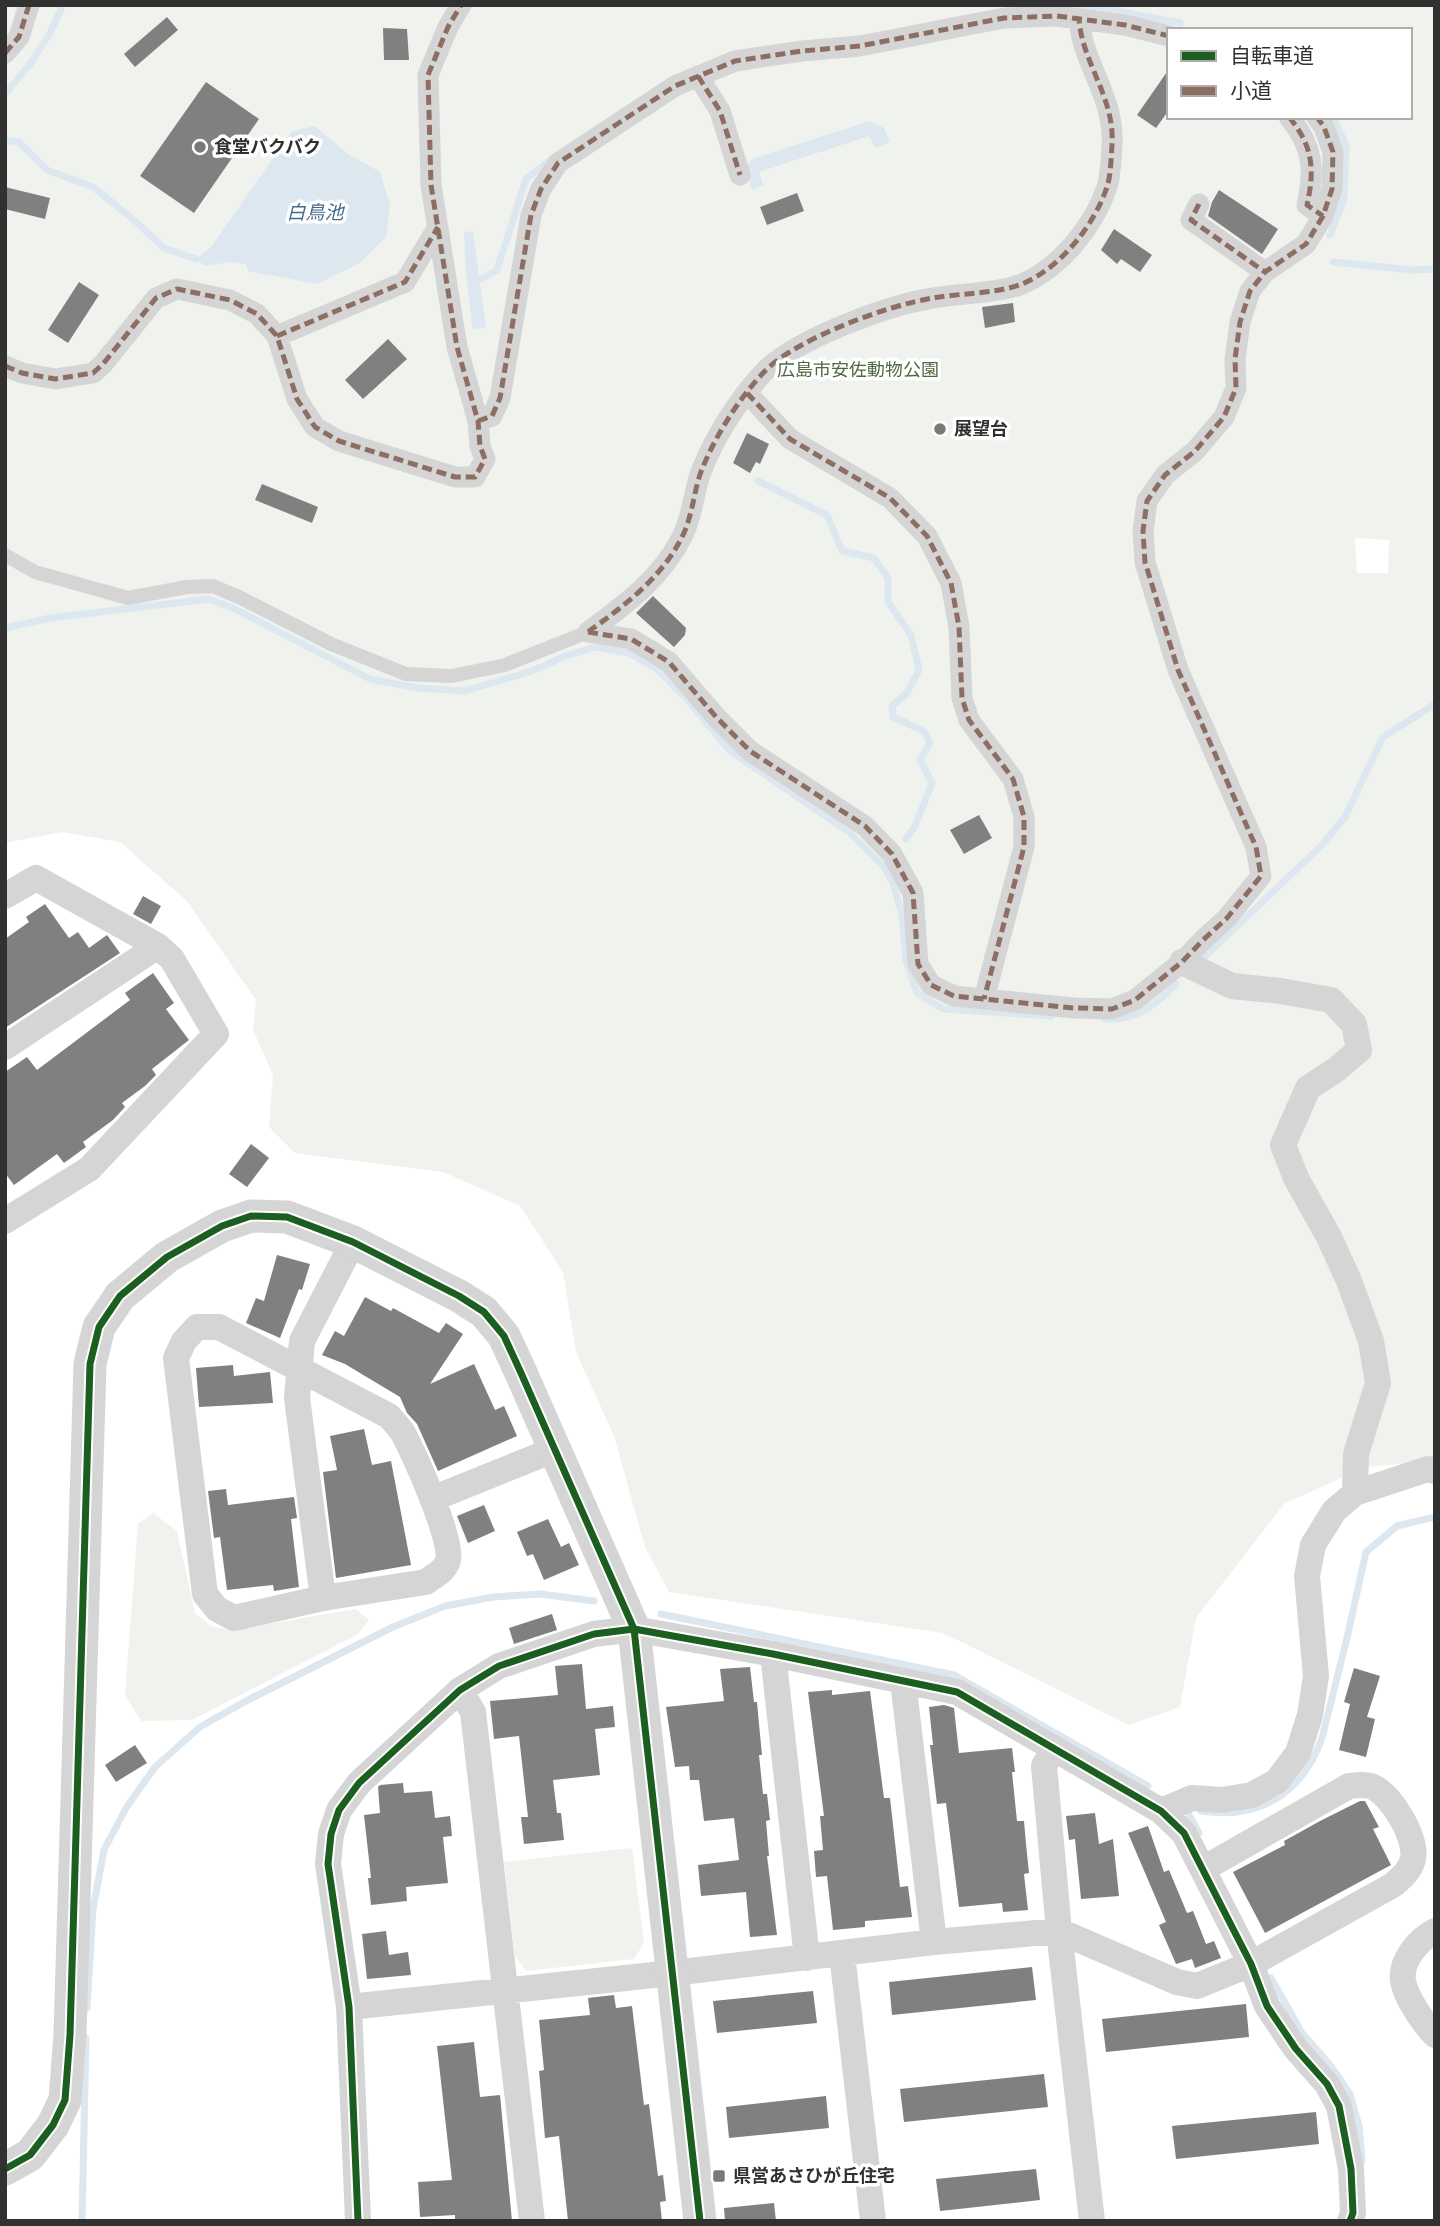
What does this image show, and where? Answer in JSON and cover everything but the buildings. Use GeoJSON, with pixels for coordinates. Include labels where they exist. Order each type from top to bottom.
{"type":"FeatureCollection","features":[{"type":"Feature","properties":{"kind":"street"},"geometry":{"type":"LineString","coordinates":[[5,53],[19,37],[29,5]]}},
{"type":"Feature","properties":{"kind":"street"},"geometry":{"type":"LineString","coordinates":[[5,366],[22,373],[55,379],[93,373],[156,298],[177,289],[230,300],[257,314],[278,335],[297,399],[315,427],[339,441],[455,477],[475,477],[485,459],[480,446],[478,421],[457,347],[431,185],[428,75],[448,27],[461,5]]}},
{"type":"Feature","properties":{"kind":"street"},"geometry":{"type":"LineString","coordinates":[[478,421],[492,416],[500,398],[531,215],[541,189],[558,163],[675,86],[735,61],[860,46],[1004,18],[1056,16],[1125,25],[1167,36]]}},
{"type":"Feature","properties":{"kind":"street"},"geometry":{"type":"LineString","coordinates":[[588,632],[638,594],[665,566],[684,534],[701,471],[727,422],[766,369],[794,350],[841,327],[888,309],[933,298],[1021,284],[1058,263],[1086,228],[1107,187],[1112,142],[1107,100],[1080,36],[1079,19]]}},
{"type":"Feature","properties":{"kind":"street"},"geometry":{"type":"LineString","coordinates":[[698,76],[720,111],[740,175]]}},
{"type":"Feature","properties":{"kind":"street"},"geometry":{"type":"LineString","coordinates":[[1291,119],[1304,136],[1312,164],[1307,205],[1323,216]]}},
{"type":"Feature","properties":{"kind":"street"},"geometry":{"type":"LineString","coordinates":[[588,632],[631,639],[669,662],[717,718],[750,751],[864,826],[892,854],[913,892],[918,964],[931,985],[954,996],[1074,1008],[1112,1009],[1135,1000],[1182,962],[1227,918],[1261,876],[1256,847],[1178,670],[1145,562],[1143,531],[1147,501],[1165,475],[1195,451],[1224,417],[1236,388],[1240,321],[1250,291],[1265,272],[1306,244],[1323,216],[1332,189],[1333,152],[1321,122],[1304,136]]}},
{"type":"Feature","properties":{"kind":"street"},"geometry":{"type":"LineString","coordinates":[[1199,204],[1191,220],[1265,272]]}},
{"type":"Feature","properties":{"kind":"street"},"geometry":{"type":"LineString","coordinates":[[278,335],[404,282],[438,227]]}},
{"type":"Feature","properties":{"kind":"street"},"geometry":{"type":"LineString","coordinates":[[747,393],[790,439],[890,498],[927,536],[951,583],[959,627],[962,698],[969,720],[1013,779],[1024,817],[1024,847],[984,999]]}},
{"type":"Feature","properties":{"kind":"street"},"geometry":{"type":"LineString","coordinates":[[5,896],[36,878],[158,946],[172,959],[216,1034],[89,1169],[5,1221]]}},
{"type":"Feature","properties":{"kind":"street"},"geometry":{"type":"LineString","coordinates":[[5,1047],[158,946]]}},
{"type":"Feature","properties":{"kind":"street"},"geometry":{"type":"LineString","coordinates":[[1182,962],[1232,986],[1331,1000],[1354,1024],[1359,1050],[1338,1069],[1308,1088],[1283,1145],[1296,1178],[1329,1237],[1349,1281],[1371,1341],[1378,1383],[1356,1454],[1355,1493]]}},
{"type":"Feature","properties":{"kind":"street"},"geometry":{"type":"LineString","coordinates":[[5,2169],[30,2155],[53,2125],[65,2101],[70,2035],[90,1364],[99,1327],[120,1296],[167,1256],[222,1226],[251,1216],[287,1217],[353,1242],[459,1296],[484,1312],[504,1336],[634,1629],[699,2221]]}},
{"type":"Feature","properties":{"kind":"street"},"geometry":{"type":"LineString","coordinates":[[323,1598],[298,1398],[302,1341],[353,1242]]}},
{"type":"Feature","properties":{"kind":"street"},"geometry":{"type":"LineString","coordinates":[[197,1327],[219,1327],[389,1416],[401,1430],[432,1499],[447,1543],[448,1561],[440,1573],[426,1582],[323,1598],[234,1618],[216,1608],[205,1594],[176,1358],[184,1341],[197,1327]]}},
{"type":"Feature","properties":{"kind":"street"},"geometry":{"type":"LineString","coordinates":[[432,1499],[556,1449]]}},
{"type":"Feature","properties":{"kind":"street"},"geometry":{"type":"LineString","coordinates":[[1161,1811],[1192,1798],[1222,1800],[1252,1794],[1277,1781],[1298,1753],[1310,1715],[1316,1676],[1307,1576],[1313,1545],[1334,1511],[1355,1493],[1428,1469],[1435,1471]]}},
{"type":"Feature","properties":{"kind":"street"},"geometry":{"type":"LineString","coordinates":[[358,2221],[349,2007],[328,1864],[331,1834],[339,1810],[359,1783],[460,1690],[499,1666],[594,1634],[634,1629],[957,1692],[1161,1811],[1184,1832],[1251,1964],[1267,2006],[1296,2049],[1327,2084],[1339,2106],[1351,2169],[1353,2213],[1350,2221]]}},
{"type":"Feature","properties":{"kind":"street"},"geometry":{"type":"LineString","coordinates":[[773,1654],[807,1958]]}},
{"type":"Feature","properties":{"kind":"street"},"geometry":{"type":"LineString","coordinates":[[903,1681],[934,1942]]}},
{"type":"Feature","properties":{"kind":"street"},"geometry":{"type":"LineString","coordinates":[[460,1690],[472,1712],[532,2221]]}},
{"type":"Feature","properties":{"kind":"street"},"geometry":{"type":"LineString","coordinates":[[1054,1748],[1044,1766],[1059,1931],[1092,2221]]}},
{"type":"Feature","properties":{"kind":"street"},"geometry":{"type":"LineString","coordinates":[[349,2007],[934,1942],[1059,1931],[1177,1982],[1197,1986],[1251,1964],[1393,1885],[1406,1873],[1413,1859],[1412,1845],[1399,1814],[1385,1795],[1368,1785],[1349,1786],[1203,1869]]}},
{"type":"Feature","properties":{"kind":"street"},"geometry":{"type":"LineString","coordinates":[[1435,1931],[1427,1935],[1408,1955],[1403,1980],[1416,2010],[1435,2035]]}},
{"type":"Feature","properties":{"kind":"street"},"geometry":{"type":"LineString","coordinates":[[842,1954],[873,2221]]}},
{"type":"Feature","properties":{"kind":"lane"},"geometry":{"type":"LineString","coordinates":[[5,555],[35,572],[128,598],[187,587],[213,586],[331,644],[406,674],[452,676],[505,665],[588,632]]}},
{"type":"Feature","properties":{"kind":"green space","name":"広島市安佐動物公園"},"geometry":{"type":"Polygon","coordinates":[[[5,5],[1435,5],[1435,1461],[1365,1467],[1284,1504],[1196,1618],[1180,1707],[1129,1725],[943,1633],[669,1592],[645,1547],[614,1436],[576,1352],[563,1272],[520,1206],[443,1172],[295,1153],[269,1127],[273,1075],[253,1030],[256,1000],[187,901],[120,842],[62,832],[5,843],[5,5]],[[1355,538],[1357,573],[1388,573],[1389,540],[1355,538]]]}},
{"type":"Feature","properties":{"kind":"green space"},"geometry":{"type":"Polygon","coordinates":[[[153,1513],[177,1531],[195,1613],[211,1626],[231,1630],[356,1609],[369,1620],[358,1634],[192,1720],[141,1721],[125,1695],[138,1524],[153,1513]]]}},
{"type":"Feature","properties":{"kind":"green space"},"geometry":{"type":"Polygon","coordinates":[[[632,1848],[644,1943],[634,1959],[526,1971],[515,1956],[504,1862],[632,1848]]]}},
{"type":"Feature","properties":{"kind":"water"},"geometry":{"type":"Polygon","coordinates":[[[870,121],[884,128],[890,142],[875,148],[869,136],[759,172],[763,185],[752,190],[746,168],[752,159],[870,121]]]}},
{"type":"Feature","properties":{"kind":"water","name":"白鳥池"},"geometry":{"type":"Polygon","coordinates":[[[315,126],[348,154],[380,172],[390,204],[386,237],[360,263],[317,284],[248,271],[246,264],[230,262],[205,266],[196,259],[211,247],[292,131],[315,126]]]}},
{"type":"Feature","properties":{"kind":"water"},"geometry":{"type":"Polygon","coordinates":[[[473,231],[486,327],[473,330],[464,232],[473,231]]]}},
{"type":"Feature","properties":{"kind":"waterway"},"geometry":{"type":"LineString","coordinates":[[5,94],[31,63],[50,33],[63,5]]}},
{"type":"Feature","properties":{"kind":"waterway"},"geometry":{"type":"LineString","coordinates":[[1060,7],[1102,8],[1180,23]]}},
{"type":"Feature","properties":{"kind":"waterway"},"geometry":{"type":"LineString","coordinates":[[1330,235],[1344,199],[1346,145],[1334,119]]}},
{"type":"Feature","properties":{"kind":"waterway"},"geometry":{"type":"LineString","coordinates":[[5,140],[19,142],[47,170],[93,187],[164,248],[196,259]]}},
{"type":"Feature","properties":{"kind":"waterway"},"geometry":{"type":"LineString","coordinates":[[481,279],[497,270],[526,179],[553,158]]}},
{"type":"Feature","properties":{"kind":"waterway"},"geometry":{"type":"LineString","coordinates":[[1333,262],[1412,270],[1435,269]]}},
{"type":"Feature","properties":{"kind":"waterway"},"geometry":{"type":"LineString","coordinates":[[758,481],[827,515],[842,551],[874,558],[888,578],[888,602],[911,635],[919,670],[907,693],[892,706],[893,717],[924,731],[930,743],[920,759],[932,783],[915,826],[906,839]]}},
{"type":"Feature","properties":{"kind":"waterway"},"geometry":{"type":"LineString","coordinates":[[5,628],[50,618],[209,599],[235,609],[370,679],[418,688],[465,691],[532,671],[568,655],[596,647],[629,653],[657,669],[686,698],[729,750],[849,832],[885,868],[893,883],[902,915],[906,960],[917,993],[943,1009],[1051,1016]]}},
{"type":"Feature","properties":{"kind":"waterway"},"geometry":{"type":"LineString","coordinates":[[1199,962],[1320,847],[1345,817],[1383,737],[1435,704]]}},
{"type":"Feature","properties":{"kind":"waterway"},"geometry":{"type":"LineString","coordinates":[[1105,1019],[1136,1014],[1160,999],[1176,984]]}},
{"type":"Feature","properties":{"kind":"waterway"},"geometry":{"type":"LineString","coordinates":[[1201,1811],[1222,1813],[1260,1807],[1276,1799],[1303,1774],[1322,1738],[1366,1552],[1397,1526],[1435,1517]]}},
{"type":"Feature","properties":{"kind":"waterway"},"geometry":{"type":"LineString","coordinates":[[87,2008],[93,1909],[104,1850],[126,1808],[155,1767],[200,1727],[393,1627],[445,1606],[493,1597],[540,1594],[594,1601]]}},
{"type":"Feature","properties":{"kind":"waterway"},"geometry":{"type":"LineString","coordinates":[[661,1614],[954,1675],[1148,1786]]}},
{"type":"Feature","properties":{"kind":"waterway"},"geometry":{"type":"LineString","coordinates":[[1186,1809],[1199,1833]]}},
{"type":"Feature","properties":{"kind":"waterway"},"geometry":{"type":"LineString","coordinates":[[1271,1978],[1302,2033],[1331,2066],[1350,2094],[1359,2126],[1362,2161]]}},
{"type":"Feature","properties":{"kind":"waterway"},"geometry":{"type":"LineString","coordinates":[[82,2221],[86,2038]]}},
{"type":"Feature","properties":{"kind":"marked path"},"geometry":{"type":"LineString","coordinates":[[5,53],[19,37],[29,5]]}},
{"type":"Feature","properties":{"kind":"marked path"},"geometry":{"type":"LineString","coordinates":[[5,366],[22,373],[55,379],[93,373],[156,298],[177,289],[230,300],[257,314],[277,336],[297,399],[315,427],[339,441],[455,477],[475,477],[485,459],[480,446],[478,421],[457,347],[431,185],[428,75],[448,27],[461,5]]}},
{"type":"Feature","properties":{"kind":"marked path"},"geometry":{"type":"LineString","coordinates":[[478,421],[492,416],[500,398],[531,215],[541,189],[558,163],[675,86],[735,61],[860,46],[1004,18],[1057,16],[1125,25],[1167,36]]}},
{"type":"Feature","properties":{"kind":"marked path"},"geometry":{"type":"LineString","coordinates":[[588,632],[642,590],[674,550],[686,527],[699,477],[714,443],[746,393],[779,359],[844,325],[892,308],[933,298],[990,292],[1022,284],[1049,268],[1074,244],[1094,216],[1107,187],[1112,145],[1109,111],[1081,35],[1079,19]]}},
{"type":"Feature","properties":{"kind":"marked path"},"geometry":{"type":"LineString","coordinates":[[698,76],[720,111],[740,175]]}},
{"type":"Feature","properties":{"kind":"marked path"},"geometry":{"type":"LineString","coordinates":[[1290,119],[1303,138],[1310,158],[1311,180],[1307,205],[1323,216]]}},
{"type":"Feature","properties":{"kind":"marked path"},"geometry":{"type":"LineString","coordinates":[[588,632],[631,639],[669,662],[717,718],[750,751],[865,826],[892,854],[913,893],[918,964],[931,985],[954,996],[1074,1008],[1112,1009],[1135,1000],[1182,962],[1227,918],[1261,876],[1256,847],[1178,670],[1145,562],[1143,531],[1147,501],[1165,475],[1195,451],[1224,417],[1236,388],[1235,359],[1240,322],[1250,291],[1265,272],[1306,244],[1323,216],[1332,189],[1333,152],[1318,119]]}},
{"type":"Feature","properties":{"kind":"marked path"},"geometry":{"type":"LineString","coordinates":[[1199,204],[1191,220],[1265,272]]}},
{"type":"Feature","properties":{"kind":"marked path"},"geometry":{"type":"LineString","coordinates":[[277,336],[405,282],[438,227]]}},
{"type":"Feature","properties":{"kind":"marked path"},"geometry":{"type":"LineString","coordinates":[[747,393],[790,439],[890,498],[927,536],[951,583],[959,627],[962,698],[969,720],[1013,779],[1024,817],[1024,847],[984,999]]}},
{"type":"Feature","properties":{"kind":"cycle path"},"geometry":{"type":"LineString","coordinates":[[5,2169],[30,2155],[53,2125],[65,2100],[70,2035],[90,1364],[99,1327],[120,1296],[167,1257],[222,1226],[251,1216],[287,1217],[353,1242],[459,1296],[484,1312],[504,1336],[634,1629],[700,2221]]}},
{"type":"Feature","properties":{"kind":"cycle path"},"geometry":{"type":"LineString","coordinates":[[358,2221],[349,2007],[328,1864],[331,1834],[339,1810],[359,1783],[460,1690],[499,1666],[594,1634],[634,1629],[957,1692],[1161,1811],[1184,1833],[1251,1964],[1267,2006],[1296,2049],[1327,2084],[1339,2106],[1351,2169],[1353,2213],[1350,2221]]}},
{"type":"Feature","properties":{"kind":"place","name":"食堂バクバク"},"geometry":{"type":"Point","coordinates":[200,147]}},
{"type":"Feature","properties":{"kind":"place","name":"展望台"},"geometry":{"type":"Point","coordinates":[940,429]}},
{"type":"Feature","properties":{"kind":"place","name":"県営あさひが丘住宅"},"geometry":{"type":"Point","coordinates":[719,2176]}}]}
